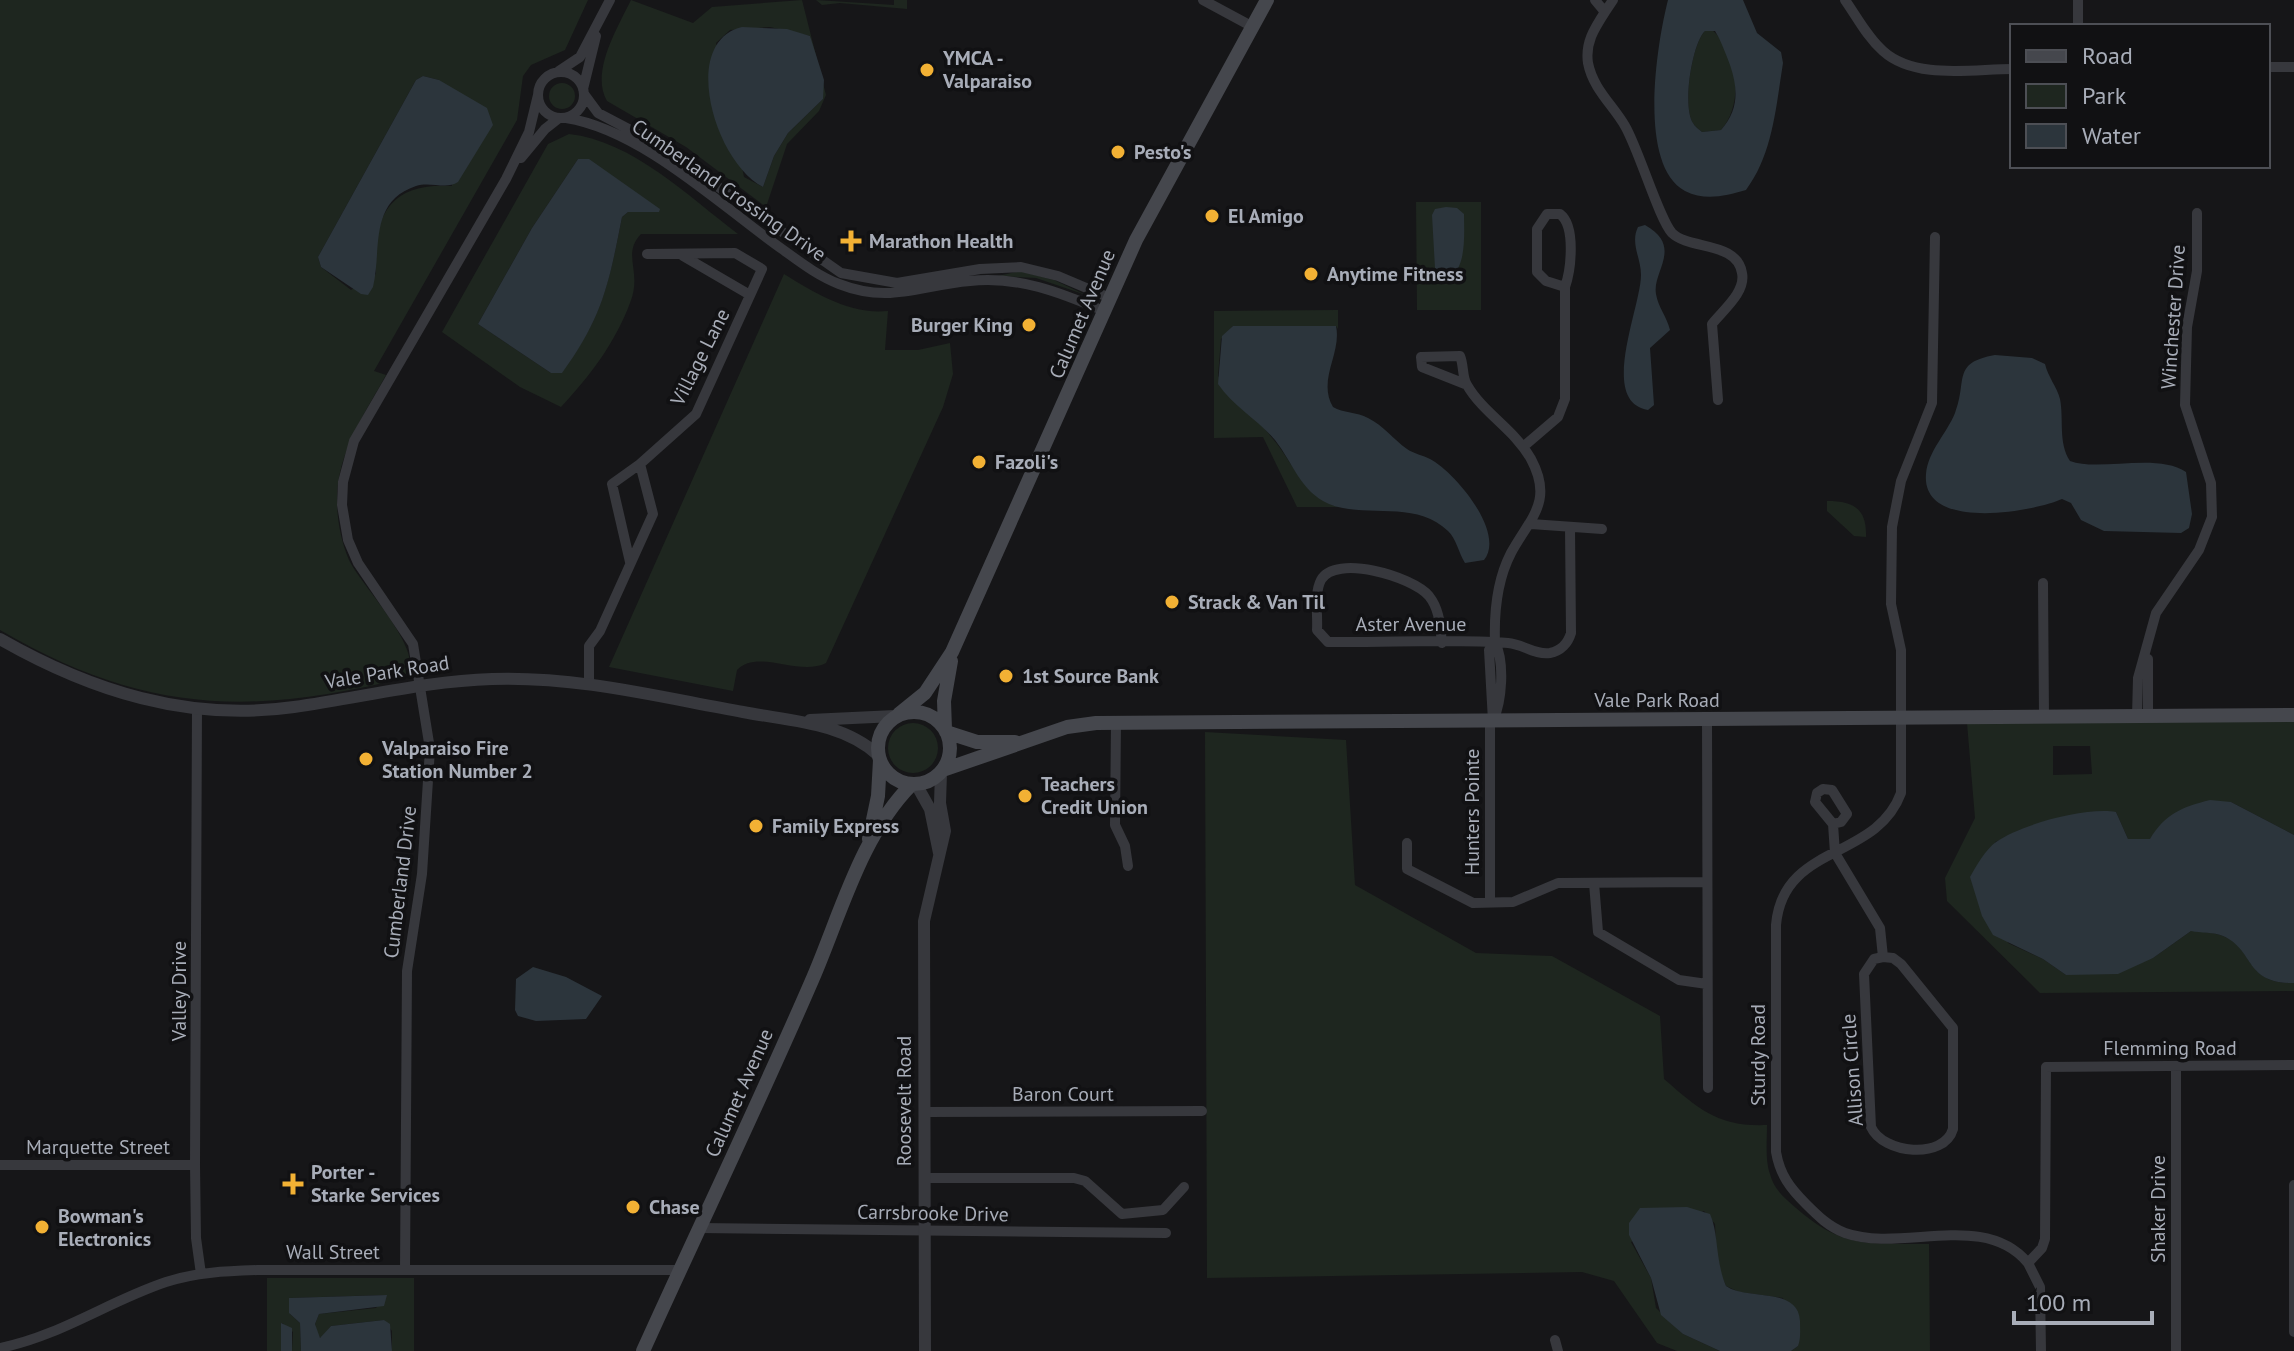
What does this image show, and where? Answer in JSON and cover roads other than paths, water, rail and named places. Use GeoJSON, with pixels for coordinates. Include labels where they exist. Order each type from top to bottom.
{"type":"FeatureCollection","features":[{"type":"Feature","properties":{"kind":"main road","name":"Calumet Avenue"},"geometry":{"type":"LineString","coordinates":[[897,715],[925,693],[952,652],[1136,240],[1267,0]]}},
{"type":"Feature","properties":{"kind":"main road","name":"Calumet Avenue"},"geometry":{"type":"LineString","coordinates":[[946,731],[944,701],[952,652]]}},
{"type":"Feature","properties":{"kind":"main road"},"geometry":{"type":"LineString","coordinates":[[926,714],[946,731],[950,751],[942,772],[914,784],[895,778],[879,758],[881,732],[897,715],[926,714]]}},
{"type":"Feature","properties":{"kind":"main road","name":"Vale Park Road"},"geometry":{"type":"LineString","coordinates":[[942,772],[1067,727],[1116,723],[2294,715]]}},
{"type":"Feature","properties":{"kind":"main road","name":"Vale Park Road"},"geometry":{"type":"LineString","coordinates":[[946,731],[977,742],[1023,743]]}},
{"type":"Feature","properties":{"kind":"main road","name":"Calumet Avenue"},"geometry":{"type":"LineString","coordinates":[[866,850],[878,796],[879,758]]}},
{"type":"Feature","properties":{"kind":"main road","name":"Calumet Avenue"},"geometry":{"type":"LineString","coordinates":[[643,1351],[866,850],[891,807],[914,784]]}},
{"type":"Feature","properties":{"kind":"street"},"geometry":{"type":"LineString","coordinates":[[601,19],[581,108],[563,118],[543,110],[538,95],[543,81],[580,57],[610,0]]}},
{"type":"Feature","properties":{"kind":"street"},"geometry":{"type":"LineString","coordinates":[[1203,0],[1253,27]]}},
{"type":"Feature","properties":{"kind":"street"},"geometry":{"type":"LineString","coordinates":[[1595,0],[1605,12]]}},
{"type":"Feature","properties":{"kind":"street"},"geometry":{"type":"LineString","coordinates":[[1613,0],[1590,37],[1589,66],[1593,78],[1624,124],[1643,161],[1668,229],[1683,243],[1725,252],[1736,261],[1743,274],[1739,292],[1712,324],[1718,400]]}},
{"type":"Feature","properties":{"kind":"street"},"geometry":{"type":"LineString","coordinates":[[1845,0],[1884,52],[1904,63],[1934,69],[2010,69]]}},
{"type":"Feature","properties":{"kind":"street"},"geometry":{"type":"LineString","coordinates":[[2078,0],[2078,24]]}},
{"type":"Feature","properties":{"kind":"street"},"geometry":{"type":"LineString","coordinates":[[2270,67],[2294,67]]}},
{"type":"Feature","properties":{"kind":"street"},"geometry":{"type":"LineString","coordinates":[[555,73],[571,74],[584,92]]}},
{"type":"Feature","properties":{"kind":"street","name":"Cumberland Crossing Drive"},"geometry":{"type":"LineString","coordinates":[[584,92],[598,113],[657,144],[841,273],[897,283],[980,269],[1021,267],[1058,276],[1107,304]]}},
{"type":"Feature","properties":{"kind":"street","name":"Cumberland Drive"},"geometry":{"type":"LineString","coordinates":[[405,1270],[407,971],[422,874],[430,749],[421,685],[409,635],[358,563],[348,540],[342,505],[343,482],[354,441],[506,179],[529,132],[538,95]]}},
{"type":"Feature","properties":{"kind":"street","name":"Cumberland Crossing Drive"},"geometry":{"type":"LineString","coordinates":[[563,118],[597,125],[649,153],[801,263],[837,284],[891,294],[968,281],[1024,282],[1107,304]]}},
{"type":"Feature","properties":{"kind":"street","name":"Cumberland Drive"},"geometry":{"type":"LineString","coordinates":[[506,179],[545,129],[563,118]]}},
{"type":"Feature","properties":{"kind":"street","name":"Winchester Drive"},"geometry":{"type":"LineString","coordinates":[[2142,716],[2147,641],[2161,604],[2199,550],[2212,517],[2211,483],[2185,405],[2187,327],[2197,271],[2197,213]]}},
{"type":"Feature","properties":{"kind":"street"},"geometry":{"type":"LineString","coordinates":[[1523,447],[1558,417],[1565,399],[1565,287],[1569,274],[1569,227],[1560,214],[1547,214],[1537,229],[1537,272],[1546,281],[1565,287]]}},
{"type":"Feature","properties":{"kind":"street","name":"Sturdy Road"},"geometry":{"type":"LineString","coordinates":[[1935,237],[1932,403],[1901,481],[1892,527],[1891,604],[1901,650],[1903,778],[1896,807],[1877,830],[1791,880],[1777,908],[1776,1152],[1783,1178],[1821,1219],[1845,1233],[1871,1237],[1989,1238],[2012,1248],[2028,1263]]}},
{"type":"Feature","properties":{"kind":"street","name":"Village Lane"},"geometry":{"type":"LineString","coordinates":[[630,562],[612,484],[640,464],[696,414],[762,269],[735,253],[647,254]]}},
{"type":"Feature","properties":{"kind":"street","name":"Village Lane"},"geometry":{"type":"LineString","coordinates":[[680,255],[750,295]]}},
{"type":"Feature","properties":{"kind":"street","name":"Hunters Pointe"},"geometry":{"type":"LineString","coordinates":[[1465,384],[1532,459],[1541,503],[1504,572],[1497,600],[1495,642],[1499,651],[1499,706],[1492,721],[1490,903]]}},
{"type":"Feature","properties":{"kind":"street"},"geometry":{"type":"LineString","coordinates":[[589,684],[589,646],[600,631],[653,514],[640,464]]}},
{"type":"Feature","properties":{"kind":"street"},"geometry":{"type":"LineString","coordinates":[[1531,524],[1602,529]]}},
{"type":"Feature","properties":{"kind":"street","name":"Aster Avenue"},"geometry":{"type":"LineString","coordinates":[[1442,643],[1438,612],[1429,596],[1407,579],[1381,571],[1331,571],[1322,577],[1318,587],[1317,630],[1328,642],[1442,643],[1495,642],[1514,643],[1545,653],[1555,652],[1567,642],[1571,633],[1570,528]]}},
{"type":"Feature","properties":{"kind":"street"},"geometry":{"type":"LineString","coordinates":[[2043,583],[2044,717]]}},
{"type":"Feature","properties":{"kind":"street","name":"Vale Park Road"},"geometry":{"type":"LineString","coordinates":[[0,639],[50,667],[101,688],[156,703],[197,708],[282,708],[421,685],[513,679],[589,684],[792,720],[854,736],[879,758]]}},
{"type":"Feature","properties":{"kind":"street","name":"Valley Drive"},"geometry":{"type":"LineString","coordinates":[[197,708],[195,1165],[196,1238],[201,1274]]}},
{"type":"Feature","properties":{"kind":"street","name":"Vale Park Road"},"geometry":{"type":"LineString","coordinates":[[792,720],[897,715]]}},
{"type":"Feature","properties":{"kind":"street"},"geometry":{"type":"LineString","coordinates":[[1707,721],[1708,1088]]}},
{"type":"Feature","properties":{"kind":"street"},"geometry":{"type":"LineString","coordinates":[[1116,723],[1115,825],[1125,846],[1128,866]]}},
{"type":"Feature","properties":{"kind":"street","name":"Roosevelt Road"},"geometry":{"type":"LineString","coordinates":[[925,1351],[924,921],[945,831],[940,803],[942,772]]}},
{"type":"Feature","properties":{"kind":"street","name":"Roosevelt Road"},"geometry":{"type":"LineString","coordinates":[[914,784],[930,809],[939,853]]}},
{"type":"Feature","properties":{"kind":"street"},"geometry":{"type":"LineString","coordinates":[[1833,824],[1835,853],[1876,920],[1883,957]]}},
{"type":"Feature","properties":{"kind":"street","name":"Hunters Pointe"},"geometry":{"type":"LineString","coordinates":[[1407,843],[1407,869],[1459,899],[1513,902],[1548,885],[1707,882]]}},
{"type":"Feature","properties":{"kind":"street"},"geometry":{"type":"LineString","coordinates":[[1594,883],[1598,932],[1679,980],[1707,984]]}},
{"type":"Feature","properties":{"kind":"street","name":"Allison Circle"},"geometry":{"type":"LineString","coordinates":[[1883,957],[1893,958],[1901,964],[1953,1028],[1953,1129],[1949,1140],[1939,1146],[1889,1146],[1878,1139],[1871,1127],[1864,974],[1874,959],[1883,957]]}},
{"type":"Feature","properties":{"kind":"street","name":"Flemming Road"},"geometry":{"type":"LineString","coordinates":[[2028,1263],[2042,1248],[2045,1239],[2046,1067],[2294,1065]]}},
{"type":"Feature","properties":{"kind":"street","name":"Shaker Drive"},"geometry":{"type":"LineString","coordinates":[[2176,1066],[2176,1351]]}},
{"type":"Feature","properties":{"kind":"street","name":"Baron Court"},"geometry":{"type":"LineString","coordinates":[[924,1112],[1202,1111]]}},
{"type":"Feature","properties":{"kind":"street","name":"Marquette Street"},"geometry":{"type":"LineString","coordinates":[[0,1165],[195,1165]]}},
{"type":"Feature","properties":{"kind":"street"},"geometry":{"type":"LineString","coordinates":[[924,1178],[1074,1178],[1092,1187],[1115,1211],[1132,1215],[1163,1210],[1184,1187]]}},
{"type":"Feature","properties":{"kind":"street"},"geometry":{"type":"LineString","coordinates":[[2294,1185],[2294,1332]]}},
{"type":"Feature","properties":{"kind":"street","name":"Carrsbrooke Drive"},"geometry":{"type":"LineString","coordinates":[[699,1228],[1166,1233]]}},
{"type":"Feature","properties":{"kind":"street"},"geometry":{"type":"LineString","coordinates":[[2028,1263],[2040,1287],[2041,1351]]}},
{"type":"Feature","properties":{"kind":"street","name":"Wall Street"},"geometry":{"type":"LineString","coordinates":[[0,1348],[68,1327],[145,1290],[201,1274],[680,1270]]}},
{"type":"Feature","properties":{"kind":"water"},"geometry":{"type":"Polygon","coordinates":[[[1668,0],[1743,0],[1757,33],[1781,52],[1783,63],[1768,145],[1746,190],[1708,197],[1685,191],[1670,177],[1661,156],[1654,102],[1659,44],[1668,0]],[[1705,31],[1700,38],[1690,76],[1690,115],[1702,132],[1721,130],[1734,108],[1733,74],[1715,31],[1705,31]]]}},
{"type":"Feature","properties":{"kind":"water"},"geometry":{"type":"Polygon","coordinates":[[[742,27],[787,29],[810,36],[824,80],[823,99],[788,133],[774,156],[763,187],[746,174],[731,154],[711,104],[708,78],[712,55],[723,37],[742,27]]]}},
{"type":"Feature","properties":{"kind":"water"},"geometry":{"type":"Polygon","coordinates":[[[423,76],[439,80],[487,108],[493,125],[458,182],[416,186],[390,203],[380,229],[373,287],[368,295],[361,294],[321,267],[318,257],[416,80],[423,76]]]}},
{"type":"Feature","properties":{"kind":"water"},"geometry":{"type":"Polygon","coordinates":[[[578,159],[589,159],[660,209],[659,212],[628,212],[622,217],[608,281],[596,316],[562,373],[551,373],[478,324],[532,228],[578,159]]]}},
{"type":"Feature","properties":{"kind":"water"},"geometry":{"type":"Polygon","coordinates":[[[1457,208],[1464,214],[1462,257],[1450,277],[1435,268],[1432,215],[1435,209],[1457,208]]]}},
{"type":"Feature","properties":{"kind":"water"},"geometry":{"type":"Polygon","coordinates":[[[1645,225],[1657,233],[1665,250],[1656,294],[1670,330],[1650,348],[1654,405],[1648,410],[1633,403],[1626,390],[1624,372],[1641,275],[1635,245],[1636,233],[1638,227],[1645,225]]]}},
{"type":"Feature","properties":{"kind":"water"},"geometry":{"type":"Polygon","coordinates":[[[1233,326],[1336,326],[1336,346],[1328,377],[1333,407],[1374,421],[1407,449],[1430,459],[1452,476],[1475,504],[1483,520],[1489,548],[1484,560],[1465,563],[1448,531],[1421,515],[1343,508],[1319,499],[1311,492],[1275,440],[1218,384],[1222,336],[1233,326]]]}},
{"type":"Feature","properties":{"kind":"water"},"geometry":{"type":"Polygon","coordinates":[[[1995,355],[2032,358],[2045,364],[2060,399],[2063,439],[2070,461],[2096,465],[2160,463],[2186,472],[2192,514],[2189,528],[2181,533],[2104,531],[2081,520],[2071,503],[2062,499],[2028,509],[1981,513],[1959,511],[1941,504],[1929,492],[1927,466],[1955,413],[1966,368],[1981,358],[1995,355]]]}},
{"type":"Feature","properties":{"kind":"water"},"geometry":{"type":"Polygon","coordinates":[[[2210,800],[2231,802],[2294,835],[2294,983],[2266,978],[2241,949],[2223,936],[2191,931],[2153,958],[2118,974],[2066,975],[2043,959],[1993,935],[1982,916],[1970,877],[1989,849],[2007,835],[2054,818],[2103,811],[2116,812],[2128,839],[2150,839],[2162,823],[2175,813],[2210,800]]]}},
{"type":"Feature","properties":{"kind":"water"},"geometry":{"type":"Polygon","coordinates":[[[533,967],[566,977],[602,996],[586,1019],[536,1021],[518,1016],[515,1010],[516,979],[533,967]]]}},
{"type":"Feature","properties":{"kind":"water"},"geometry":{"type":"Polygon","coordinates":[[[1687,1207],[1710,1214],[1726,1286],[1746,1293],[1781,1298],[1797,1310],[1800,1321],[1798,1346],[1791,1351],[1720,1351],[1683,1334],[1661,1315],[1651,1278],[1629,1235],[1629,1223],[1640,1208],[1687,1207]]]}},
{"type":"Feature","properties":{"kind":"water"},"geometry":{"type":"Polygon","coordinates":[[[387,1295],[384,1306],[319,1314],[315,1324],[320,1338],[331,1326],[384,1320],[390,1324],[392,1351],[301,1351],[300,1323],[289,1313],[289,1298],[387,1295]]]}},
{"type":"Feature","properties":{"kind":"water"},"geometry":{"type":"Polygon","coordinates":[[[281,1323],[292,1328],[292,1351],[281,1351],[281,1323]]]}},
{"type":"Feature","properties":{"kind":"place","name":"YMCA - Valparaiso"},"geometry":{"type":"Point","coordinates":[927,70]}},
{"type":"Feature","properties":{"kind":"place","name":"Pesto's"},"geometry":{"type":"Point","coordinates":[1118,152]}},
{"type":"Feature","properties":{"kind":"place","name":"El Amigo"},"geometry":{"type":"Point","coordinates":[1212,216]}},
{"type":"Feature","properties":{"kind":"place","name":"Marathon Health"},"geometry":{"type":"Point","coordinates":[851,241]}},
{"type":"Feature","properties":{"kind":"place","name":"Anytime Fitness"},"geometry":{"type":"Point","coordinates":[1311,274]}},
{"type":"Feature","properties":{"kind":"place","name":"Burger King"},"geometry":{"type":"Point","coordinates":[1029,325]}},
{"type":"Feature","properties":{"kind":"place","name":"Fazoli's"},"geometry":{"type":"Point","coordinates":[979,462]}},
{"type":"Feature","properties":{"kind":"place","name":"Strack & Van Til"},"geometry":{"type":"Point","coordinates":[1172,602]}},
{"type":"Feature","properties":{"kind":"place","name":"1st Source Bank"},"geometry":{"type":"Point","coordinates":[1006,676]}},
{"type":"Feature","properties":{"kind":"place","name":"Valparaiso Fire Station Number 2"},"geometry":{"type":"Point","coordinates":[366,759]}},
{"type":"Feature","properties":{"kind":"place","name":"Teachers Credit Union"},"geometry":{"type":"Point","coordinates":[1025,796]}},
{"type":"Feature","properties":{"kind":"place","name":"Family Express"},"geometry":{"type":"Point","coordinates":[756,826]}},
{"type":"Feature","properties":{"kind":"place","name":"Porter - Starke Services"},"geometry":{"type":"Point","coordinates":[293,1184]}},
{"type":"Feature","properties":{"kind":"place","name":"Chase"},"geometry":{"type":"Point","coordinates":[633,1207]}},
{"type":"Feature","properties":{"kind":"place","name":"Bowman's Electronics"},"geometry":{"type":"Point","coordinates":[42,1227]}}]}
